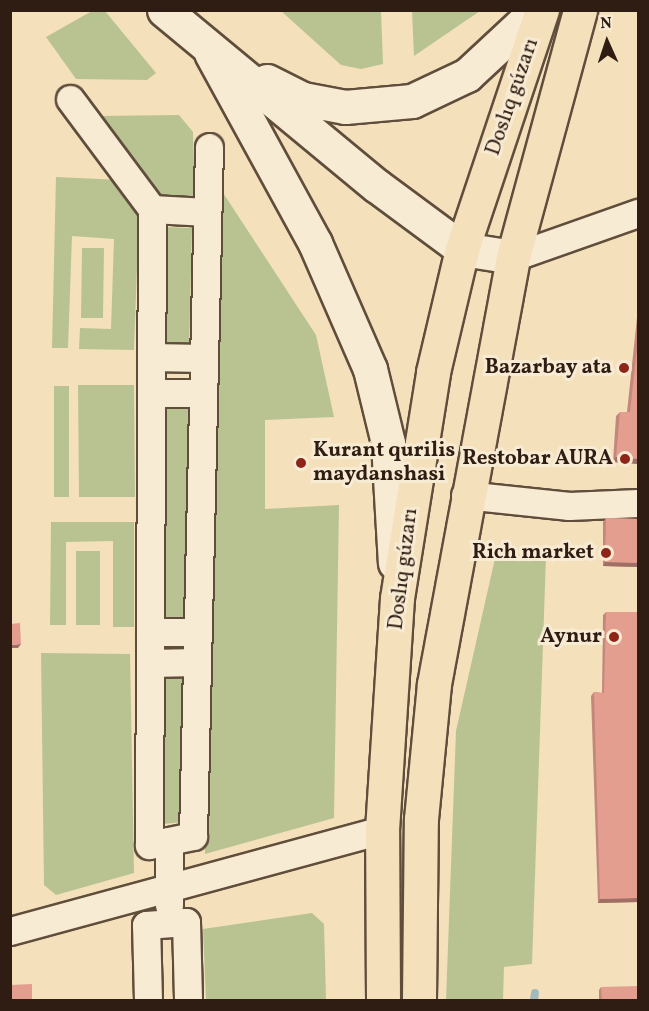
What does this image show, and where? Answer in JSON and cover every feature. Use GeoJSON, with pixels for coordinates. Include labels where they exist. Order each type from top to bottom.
{"type":"FeatureCollection","features":[{"type":"Feature","properties":{"kind":"main road"},"geometry":{"type":"LineString","coordinates":[[164,10],[211,53],[462,249],[513,257]]}},
{"type":"Feature","properties":{"kind":"main road"},"geometry":{"type":"LineString","coordinates":[[211,53],[303,99],[375,107],[441,91],[467,75],[537,10]]}},
{"type":"Feature","properties":{"kind":"main road","name":"Doslıq gúzarı"},"geometry":{"type":"LineString","coordinates":[[383,1000],[382,830],[397,598],[433,372],[462,249],[542,10]]}},
{"type":"Feature","properties":{"kind":"main road","name":"Doslıq gúzarı"},"geometry":{"type":"LineString","coordinates":[[419,1000],[421,819],[434,684],[465,495],[513,257],[580,10]]}},
{"type":"Feature","properties":{"kind":"main road"},"geometry":{"type":"LineString","coordinates":[[211,53],[315,243],[370,369],[388,443],[397,598]]}},
{"type":"Feature","properties":{"kind":"street"},"geometry":{"type":"LineString","coordinates":[[70,99],[152,209],[149,845],[193,836],[209,147]]}},
{"type":"Feature","properties":{"kind":"street"},"geometry":{"type":"LineString","coordinates":[[152,209],[207,212]]}},
{"type":"Feature","properties":{"kind":"street"},"geometry":{"type":"LineString","coordinates":[[513,257],[639,213]]}},
{"type":"Feature","properties":{"kind":"street"},"geometry":{"type":"LineString","coordinates":[[151,357],[204,358]]}},
{"type":"Feature","properties":{"kind":"street"},"geometry":{"type":"LineString","coordinates":[[151,393],[203,393]]}},
{"type":"Feature","properties":{"kind":"street"},"geometry":{"type":"LineString","coordinates":[[465,495],[569,506],[639,503]]}},
{"type":"Feature","properties":{"kind":"street"},"geometry":{"type":"LineString","coordinates":[[150,632],[198,632]]}},
{"type":"Feature","properties":{"kind":"street"},"geometry":{"type":"LineString","coordinates":[[150,663],[197,662]]}},
{"type":"Feature","properties":{"kind":"street"},"geometry":{"type":"LineString","coordinates":[[10,931],[382,830]]}},
{"type":"Feature","properties":{"kind":"street"},"geometry":{"type":"LineString","coordinates":[[169,841],[170,924]]}},
{"type":"Feature","properties":{"kind":"street"},"geometry":{"type":"LineString","coordinates":[[148,1000],[146,925],[186,922],[189,1000]]}},
{"type":"Feature","properties":{"kind":"green space"},"geometry":{"type":"Polygon","coordinates":[[[412,10],[480,11],[414,56],[412,10]]]}},
{"type":"Feature","properties":{"kind":"green space"},"geometry":{"type":"Polygon","coordinates":[[[92,11],[105,11],[156,73],[147,80],[76,79],[46,37],[92,11]]]}},
{"type":"Feature","properties":{"kind":"green space"},"geometry":{"type":"Polygon","coordinates":[[[281,11],[381,11],[383,64],[361,69],[341,65],[281,11]]]}},
{"type":"Feature","properties":{"kind":"green space"},"geometry":{"type":"Polygon","coordinates":[[[179,115],[193,132],[195,198],[160,197],[98,116],[179,115]]]}},
{"type":"Feature","properties":{"kind":"green space"},"geometry":{"type":"Polygon","coordinates":[[[56,177],[121,180],[139,213],[134,350],[79,349],[80,328],[111,329],[114,239],[72,236],[68,348],[52,348],[56,177]]]}},
{"type":"Feature","properties":{"kind":"green space"},"geometry":{"type":"Polygon","coordinates":[[[214,179],[316,335],[334,417],[265,420],[265,509],[339,505],[334,818],[205,854],[214,179]]]}},
{"type":"Feature","properties":{"kind":"green space"},"geometry":{"type":"Polygon","coordinates":[[[163,227],[192,228],[189,351],[161,351],[163,227]]]}},
{"type":"Feature","properties":{"kind":"green space"},"geometry":{"type":"Polygon","coordinates":[[[82,248],[104,248],[103,318],[81,318],[82,248]]]}},
{"type":"Feature","properties":{"kind":"green space"},"geometry":{"type":"Polygon","coordinates":[[[78,385],[134,385],[135,497],[79,497],[78,385]]]}},
{"type":"Feature","properties":{"kind":"green space"},"geometry":{"type":"Polygon","coordinates":[[[54,386],[69,386],[69,497],[54,497],[54,386]]]}},
{"type":"Feature","properties":{"kind":"green space"},"geometry":{"type":"Polygon","coordinates":[[[159,398],[189,398],[187,624],[156,624],[159,398]]]}},
{"type":"Feature","properties":{"kind":"green space"},"geometry":{"type":"Polygon","coordinates":[[[51,522],[134,522],[134,627],[113,627],[113,541],[66,542],[66,625],[50,625],[51,522]]]}},
{"type":"Feature","properties":{"kind":"green space"},"geometry":{"type":"Polygon","coordinates":[[[76,551],[100,551],[100,625],[76,625],[76,551]]]}},
{"type":"Feature","properties":{"kind":"green space"},"geometry":{"type":"Polygon","coordinates":[[[496,554],[546,556],[532,964],[504,967],[503,1000],[446,1000],[456,731],[496,554]]]}},
{"type":"Feature","properties":{"kind":"green space"},"geometry":{"type":"Polygon","coordinates":[[[41,653],[130,654],[134,873],[56,895],[44,885],[41,653]]]}},
{"type":"Feature","properties":{"kind":"green space"},"geometry":{"type":"Polygon","coordinates":[[[157,671],[187,672],[183,822],[154,825],[157,671]]]}},
{"type":"Feature","properties":{"kind":"green space"},"geometry":{"type":"Polygon","coordinates":[[[312,913],[324,924],[326,1000],[206,1000],[203,929],[312,913]]]}},
{"type":"Feature","properties":{"kind":"building"},"geometry":{"type":"Polygon","coordinates":[[[639,332],[639,459],[616,457],[620,412],[630,412],[639,332]]]}},
{"type":"Feature","properties":{"kind":"building"},"geometry":{"type":"Polygon","coordinates":[[[606,518],[639,519],[639,563],[605,562],[606,518]]]}},
{"type":"Feature","properties":{"kind":"building"},"geometry":{"type":"Polygon","coordinates":[[[606,612],[639,612],[637,760],[639,898],[600,899],[594,692],[604,693],[606,612]]]}},
{"type":"Feature","properties":{"kind":"building"},"geometry":{"type":"Polygon","coordinates":[[[20,623],[21,644],[10,645],[10,624],[20,623]]]}},
{"type":"Feature","properties":{"kind":"building"},"geometry":{"type":"Polygon","coordinates":[[[32,984],[32,1000],[10,1000],[10,985],[32,984]]]}},
{"type":"Feature","properties":{"kind":"building"},"geometry":{"type":"Polygon","coordinates":[[[639,986],[639,1000],[602,1000],[601,987],[639,986]]]}},
{"type":"Feature","properties":{"kind":"waterway"},"geometry":{"type":"LineString","coordinates":[[534,1000],[535,993]]}},
{"type":"Feature","properties":{"kind":"place","name":"Bazarbay ata"},"geometry":{"type":"Point","coordinates":[624,368]}},
{"type":"Feature","properties":{"kind":"place","name":"Restobar AURA"},"geometry":{"type":"Point","coordinates":[625,459]}},
{"type":"Feature","properties":{"kind":"place","name":"Kurant qurilis maydanshasi"},"geometry":{"type":"Point","coordinates":[301,463]}},
{"type":"Feature","properties":{"kind":"place","name":"Rich market"},"geometry":{"type":"Point","coordinates":[606,553]}},
{"type":"Feature","properties":{"kind":"place","name":"Aynur"},"geometry":{"type":"Point","coordinates":[614,637]}}]}
